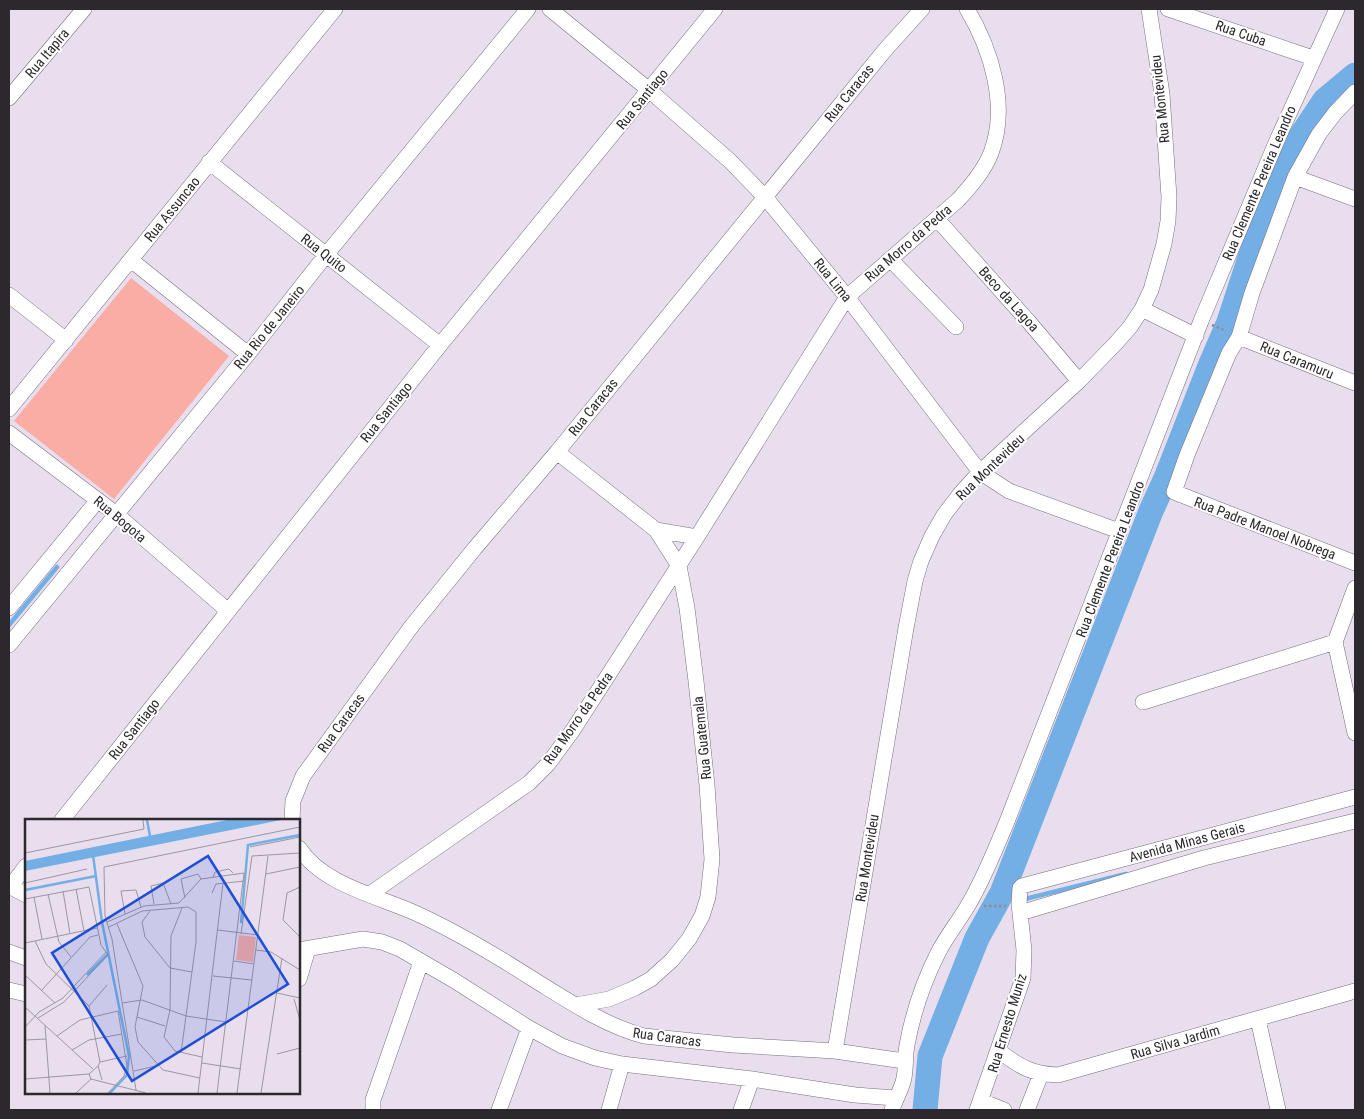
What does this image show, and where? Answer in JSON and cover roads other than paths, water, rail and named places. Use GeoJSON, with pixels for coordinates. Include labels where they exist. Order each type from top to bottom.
{"type":"FeatureCollection","features":[{"type":"Feature","properties":{"kind":"street","name":"Rua Itapira"},"geometry":{"type":"LineString","coordinates":[[9,98],[84,9]]}},
{"type":"Feature","properties":{"kind":"street","name":"Rua Assuncao"},"geometry":{"type":"LineString","coordinates":[[9,409],[335,9]]}},
{"type":"Feature","properties":{"kind":"street","name":"Rua Rio de Janeiro"},"geometry":{"type":"LineString","coordinates":[[9,645],[248,354],[326,254],[528,9]]}},
{"type":"Feature","properties":{"kind":"street","name":"Rua Lima"},"geometry":{"type":"LineString","coordinates":[[550,9],[649,90],[730,161],[765,198],[847,297],[980,472],[1008,491],[1119,531]]}},
{"type":"Feature","properties":{"kind":"street","name":"Rua Santiago"},"geometry":{"type":"LineString","coordinates":[[63,819],[227,610],[440,345],[715,9]]}},
{"type":"Feature","properties":{"kind":"street","name":"Rua Caracas"},"geometry":{"type":"LineString","coordinates":[[292,819],[291,813],[296,789],[310,764],[411,627],[557,452],[884,50],[922,9]]}},
{"type":"Feature","properties":{"kind":"street","name":"Rua Morro da Pedra"},"geometry":{"type":"LineString","coordinates":[[370,894],[529,783],[548,764],[573,730],[697,537],[847,297],[938,218],[967,190],[983,168],[991,152],[996,132],[997,95],[990,58],[966,9]]}},
{"type":"Feature","properties":{"kind":"street","name":"Rua Montevideu"},"geometry":{"type":"LineString","coordinates":[[835,1050],[915,581],[920,561],[944,515],[960,494],[980,472],[1079,381],[1116,343],[1142,309],[1159,267],[1168,221],[1169,197],[1162,94],[1149,9]]}},
{"type":"Feature","properties":{"kind":"street","name":"Rua Cuba"},"geometry":{"type":"LineString","coordinates":[[1168,9],[1313,58]]}},
{"type":"Feature","properties":{"kind":"street","name":"Rua Clemente Pereira Leandro"},"geometry":{"type":"LineString","coordinates":[[894,1104],[904,1081],[904,1061],[908,1042],[918,1003],[930,971],[939,951],[968,906],[984,876],[1006,824],[1196,336],[1278,138],[1337,9]]}},
{"type":"Feature","properties":{"kind":"street"},"geometry":{"type":"LineString","coordinates":[[1237,336],[1296,176],[1319,134],[1335,113],[1355,92]]}},
{"type":"Feature","properties":{"kind":"street","name":"Rua Quito"},"geometry":{"type":"LineString","coordinates":[[209,162],[440,345]]}},
{"type":"Feature","properties":{"kind":"street"},"geometry":{"type":"LineString","coordinates":[[1296,176],[1355,200]]}},
{"type":"Feature","properties":{"kind":"street","name":"Beco da Lagoa"},"geometry":{"type":"LineString","coordinates":[[938,218],[1079,381]]}},
{"type":"Feature","properties":{"kind":"street"},"geometry":{"type":"LineString","coordinates":[[890,259],[956,327]]}},
{"type":"Feature","properties":{"kind":"street"},"geometry":{"type":"LineString","coordinates":[[130,260],[248,354]]}},
{"type":"Feature","properties":{"kind":"street"},"geometry":{"type":"LineString","coordinates":[[9,295],[66,340]]}},
{"type":"Feature","properties":{"kind":"street"},"geometry":{"type":"LineString","coordinates":[[1142,309],[1196,336]]}},
{"type":"Feature","properties":{"kind":"street","name":"Rua Caramuru"},"geometry":{"type":"LineString","coordinates":[[1237,336],[1355,383]]}},
{"type":"Feature","properties":{"kind":"street","name":"Rua Padre Manoel Nobrega"},"geometry":{"type":"LineString","coordinates":[[1237,336],[1187,455],[1174,492],[1355,563]]}},
{"type":"Feature","properties":{"kind":"street","name":"Rua Bogota"},"geometry":{"type":"LineString","coordinates":[[9,433],[116,514],[227,610]]}},
{"type":"Feature","properties":{"kind":"street","name":"Rua Guatemala"},"geometry":{"type":"LineString","coordinates":[[557,452],[656,530],[678,566],[687,608],[708,785],[712,859],[708,897],[702,916],[689,939],[672,960],[651,979],[609,999],[576,1005]]}},
{"type":"Feature","properties":{"kind":"street"},"geometry":{"type":"LineString","coordinates":[[9,608],[98,500]]}},
{"type":"Feature","properties":{"kind":"street"},"geometry":{"type":"LineString","coordinates":[[656,530],[697,537]]}},
{"type":"Feature","properties":{"kind":"street"},"geometry":{"type":"LineString","coordinates":[[1355,588],[1335,642],[1355,733]]}},
{"type":"Feature","properties":{"kind":"street"},"geometry":{"type":"LineString","coordinates":[[1143,702],[1335,642]]}},
{"type":"Feature","properties":{"kind":"street","name":"Avenida Minas Gerais"},"geometry":{"type":"LineString","coordinates":[[1020,888],[1024,884],[1355,797]]}},
{"type":"Feature","properties":{"kind":"street","name":"Avenida Minas Gerais"},"geometry":{"type":"LineString","coordinates":[[1018,908],[1204,858],[1355,821]]}},
{"type":"Feature","properties":{"kind":"street","name":"Rua Caracas"},"geometry":{"type":"LineString","coordinates":[[300,850],[305,858],[329,876],[414,912],[501,959],[576,1005],[630,1032],[644,1036],[733,1045],[835,1050],[904,1061]]}},
{"type":"Feature","properties":{"kind":"street"},"geometry":{"type":"LineString","coordinates":[[25,867],[9,887],[25,895]]}},
{"type":"Feature","properties":{"kind":"street","name":"Rua Ernesto Muniz"},"geometry":{"type":"LineString","coordinates":[[979,1106],[1023,978],[1024,950],[1018,908],[1020,888]]}},
{"type":"Feature","properties":{"kind":"street"},"geometry":{"type":"LineString","coordinates":[[300,972],[304,949],[363,939],[382,942],[400,949],[529,1028],[562,1046],[595,1058],[622,1064],[752,1079],[855,1095],[894,1104]]}},
{"type":"Feature","properties":{"kind":"street"},"geometry":{"type":"LineString","coordinates":[[9,952],[25,958]]}},
{"type":"Feature","properties":{"kind":"street"},"geometry":{"type":"LineString","coordinates":[[373,1110],[373,1100],[421,962]]}},
{"type":"Feature","properties":{"kind":"street"},"geometry":{"type":"LineString","coordinates":[[9,990],[25,994]]}},
{"type":"Feature","properties":{"kind":"street","name":"Rua Silva Jardim"},"geometry":{"type":"LineString","coordinates":[[999,1050],[1012,1061],[1041,1074],[1058,1074],[1355,991]]}},
{"type":"Feature","properties":{"kind":"street"},"geometry":{"type":"LineString","coordinates":[[1258,1019],[1278,1110]]}},
{"type":"Feature","properties":{"kind":"street"},"geometry":{"type":"LineString","coordinates":[[500,1110],[529,1028]]}},
{"type":"Feature","properties":{"kind":"street"},"geometry":{"type":"LineString","coordinates":[[609,1110],[622,1064]]}},
{"type":"Feature","properties":{"kind":"street"},"geometry":{"type":"LineString","coordinates":[[1027,1110],[1041,1074]]}},
{"type":"Feature","properties":{"kind":"street"},"geometry":{"type":"LineString","coordinates":[[741,1110],[752,1079]]}},
{"type":"Feature","properties":{"kind":"street"},"geometry":{"type":"LineString","coordinates":[[979,1106],[1004,1110]]}},
{"type":"Feature","properties":{"kind":"waterway"},"geometry":{"type":"LineString","coordinates":[[925,1110],[930,1056],[977,938],[1002,893],[1151,511],[1229,322],[1279,169],[1325,100],[1355,75]]}},
{"type":"Feature","properties":{"kind":"waterway"},"geometry":{"type":"LineString","coordinates":[[9,625],[57,567]]}},
{"type":"Feature","properties":{"kind":"waterway"},"geometry":{"type":"LineString","coordinates":[[1002,893],[1025,899],[1126,874]]}}]}
